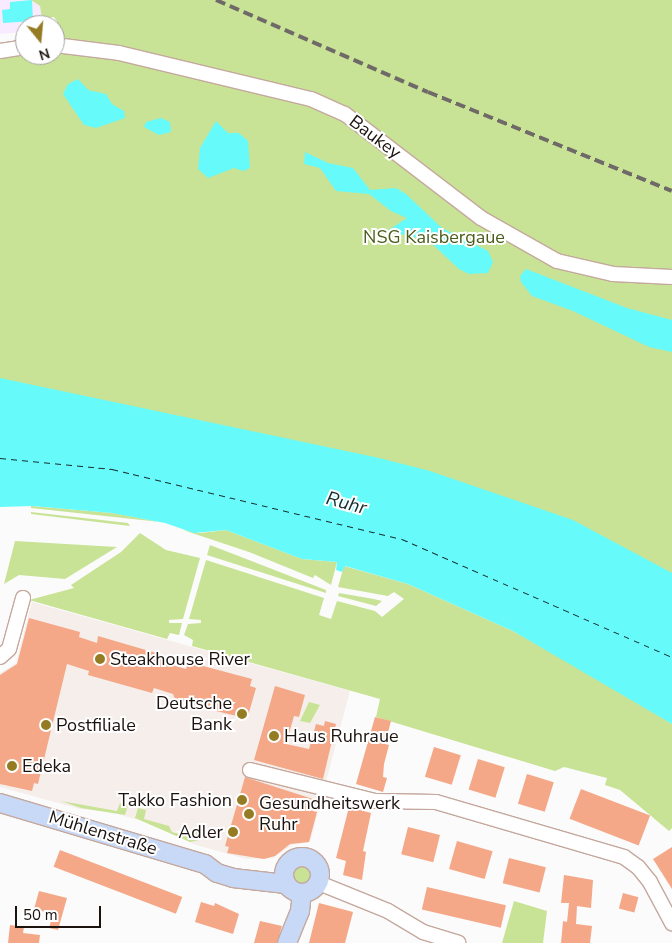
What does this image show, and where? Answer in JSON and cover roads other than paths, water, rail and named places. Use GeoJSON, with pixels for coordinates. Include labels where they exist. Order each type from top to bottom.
{"type":"FeatureCollection","features":[{"type":"Feature","properties":{"kind":"main road","name":"Mühlenstraße"},"geometry":{"type":"LineString","coordinates":[[0,803],[205,864],[217,873],[233,878],[286,884],[302,893]]}},
{"type":"Feature","properties":{"kind":"main road","name":"Mühlenstraße"},"geometry":{"type":"LineString","coordinates":[[205,864],[219,863],[252,871],[279,868],[298,857],[310,858],[319,868],[319,883]]}},
{"type":"Feature","properties":{"kind":"main road"},"geometry":{"type":"LineString","coordinates":[[286,884],[284,875],[287,864]]}},
{"type":"Feature","properties":{"kind":"main road"},"geometry":{"type":"LineString","coordinates":[[288,943],[300,911],[302,893],[309,892],[319,883]]}},
{"type":"Feature","properties":{"kind":"street","name":"Baukey"},"geometry":{"type":"LineString","coordinates":[[65,46],[119,54],[311,100],[345,114],[481,218],[557,261],[613,274],[672,277]]}},
{"type":"Feature","properties":{"kind":"street"},"geometry":{"type":"LineString","coordinates":[[0,51],[15,49]]}},
{"type":"Feature","properties":{"kind":"street"},"geometry":{"type":"LineString","coordinates":[[0,657],[9,648],[23,598]]}},
{"type":"Feature","properties":{"kind":"street"},"geometry":{"type":"LineString","coordinates":[[250,770],[385,803],[420,800],[436,802],[624,857],[638,867],[650,882],[672,923]]}},
{"type":"Feature","properties":{"kind":"street"},"geometry":{"type":"LineString","coordinates":[[319,883],[388,911],[422,932],[458,943]]}},
{"type":"Feature","properties":{"kind":"water"},"geometry":{"type":"Polygon","coordinates":[[[32,0],[33,15],[15,15],[15,22],[3,23],[2,10],[10,9],[10,2],[32,0]]]}},
{"type":"Feature","properties":{"kind":"water"},"geometry":{"type":"Polygon","coordinates":[[[78,79],[88,90],[106,94],[112,104],[124,111],[125,118],[96,128],[84,125],[63,94],[68,84],[78,79]]]}},
{"type":"Feature","properties":{"kind":"water"},"geometry":{"type":"Polygon","coordinates":[[[161,118],[170,122],[171,132],[159,135],[144,127],[146,122],[161,118]]]}},
{"type":"Feature","properties":{"kind":"water"},"geometry":{"type":"Polygon","coordinates":[[[216,121],[228,133],[239,133],[248,141],[250,168],[243,171],[234,168],[208,178],[198,169],[200,148],[216,121]]]}},
{"type":"Feature","properties":{"kind":"water"},"geometry":{"type":"Polygon","coordinates":[[[305,152],[328,163],[353,168],[370,190],[396,188],[406,194],[442,228],[488,251],[493,262],[488,273],[469,274],[459,269],[428,240],[387,231],[407,218],[391,211],[369,194],[336,191],[320,168],[304,164],[305,152]]]}},
{"type":"Feature","properties":{"kind":"water"},"geometry":{"type":"Polygon","coordinates":[[[526,269],[627,308],[672,320],[672,352],[649,347],[573,311],[532,296],[521,282],[520,276],[526,269]]]}},
{"type":"Feature","properties":{"kind":"water","name":"Ruhr"},"geometry":{"type":"Polygon","coordinates":[[[0,378],[379,458],[430,471],[573,520],[672,573],[672,724],[513,631],[408,584],[345,566],[342,572],[336,570],[337,562],[302,559],[226,530],[194,533],[165,523],[112,513],[32,506],[0,507],[0,378]]]}},
{"type":"Feature","properties":{"kind":"railway"},"geometry":{"type":"LineString","coordinates":[[216,0],[428,92],[672,191]]}},
{"type":"Feature","properties":{"kind":"place","name":"Steakhouse River"},"geometry":{"type":"Point","coordinates":[100,659]}},
{"type":"Feature","properties":{"kind":"place","name":"Deutsche Bank"},"geometry":{"type":"Point","coordinates":[242,714]}},
{"type":"Feature","properties":{"kind":"place","name":"Postfiliale"},"geometry":{"type":"Point","coordinates":[46,725]}},
{"type":"Feature","properties":{"kind":"place","name":"Haus Ruhraue"},"geometry":{"type":"Point","coordinates":[274,736]}},
{"type":"Feature","properties":{"kind":"place","name":"Edeka"},"geometry":{"type":"Point","coordinates":[12,766]}},
{"type":"Feature","properties":{"kind":"place","name":"Takko Fashion"},"geometry":{"type":"Point","coordinates":[242,800]}},
{"type":"Feature","properties":{"kind":"place","name":"Gesundheitswerk Ruhr"},"geometry":{"type":"Point","coordinates":[249,814]}},
{"type":"Feature","properties":{"kind":"place","name":"Adler"},"geometry":{"type":"Point","coordinates":[233,832]}},
{"type":"Feature","properties":{"kind":"park label","name":"NSG Kaisbergaue"},"geometry":{"type":"Point","coordinates":[434,237]}}]}
